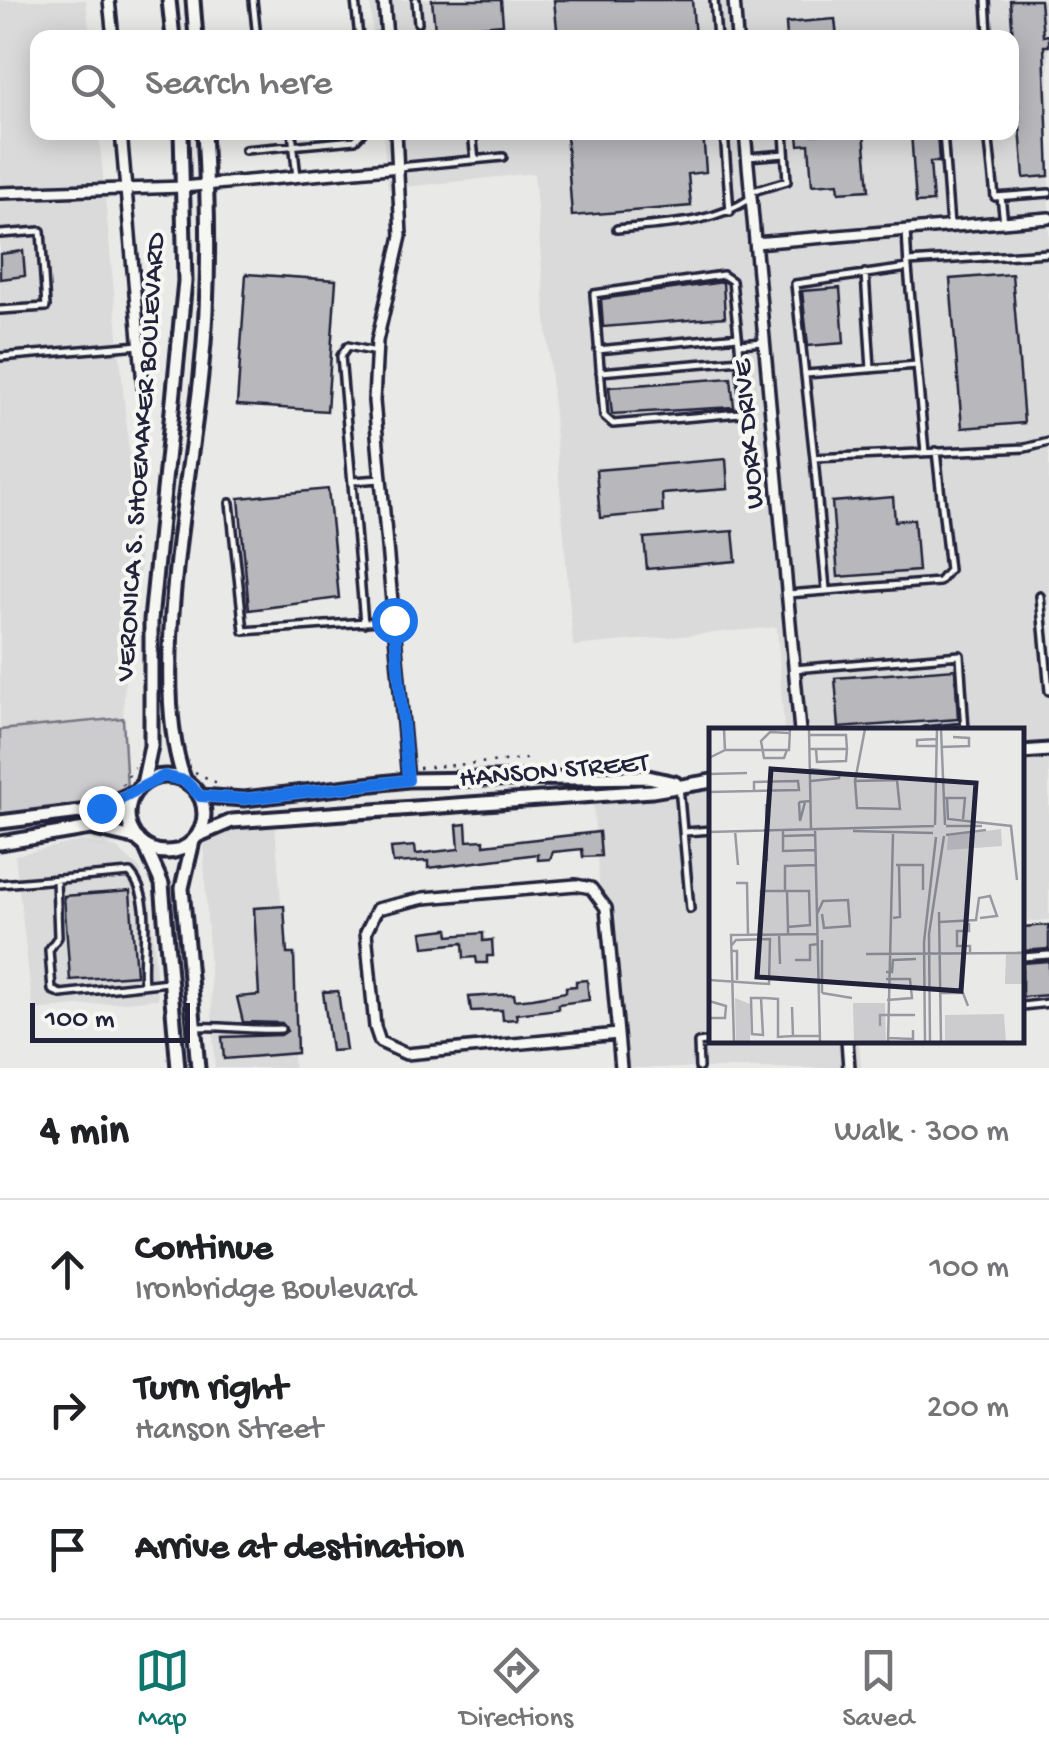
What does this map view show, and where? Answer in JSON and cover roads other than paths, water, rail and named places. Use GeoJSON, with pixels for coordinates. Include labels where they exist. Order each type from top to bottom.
{"type":"FeatureCollection","features":[{"type":"Feature","properties":{"kind":"street"},"geometry":{"type":"LineString","coordinates":[[110,0],[112,30]]}},
{"type":"Feature","properties":{"kind":"street"},"geometry":{"type":"LineString","coordinates":[[169,0],[171,30]]}},
{"type":"Feature","properties":{"kind":"street"},"geometry":{"type":"LineString","coordinates":[[193,0],[195,30]]}},
{"type":"Feature","properties":{"kind":"street"},"geometry":{"type":"LineString","coordinates":[[384,0],[386,30]]}},
{"type":"Feature","properties":{"kind":"street"},"geometry":{"type":"LineString","coordinates":[[734,0],[736,30]]}},
{"type":"Feature","properties":{"kind":"street","name":"VERONICA S. SHOEMAKER BOULEVARD"},"geometry":{"type":"LineString","coordinates":[[122,140],[144,396]]}},
{"type":"Feature","properties":{"kind":"street","name":"VERONICA S. SHOEMAKER BOULEVARD"},"geometry":{"type":"LineString","coordinates":[[139,788],[150,746],[152,620],[185,281],[181,140]]}},
{"type":"Feature","properties":{"kind":"street","name":"VERONICA S. SHOEMAKER BOULEVARD"},"geometry":{"type":"LineString","coordinates":[[185,781],[174,749],[171,681],[176,581],[202,372],[210,239],[204,140]]}},
{"type":"Feature","properties":{"kind":"street"},"geometry":{"type":"LineString","coordinates":[[396,140],[401,236],[376,352],[374,401],[407,774]]}},
{"type":"Feature","properties":{"kind":"street","name":"WORK DRIVE"},"geometry":{"type":"LineString","coordinates":[[746,140],[800,728]]}},
{"type":"Feature","properties":{"kind":"street"},"geometry":{"type":"LineString","coordinates":[[0,193],[183,187],[398,167]]}},
{"type":"Feature","properties":{"kind":"street"},"geometry":{"type":"LineString","coordinates":[[755,244],[1049,218]]}},
{"type":"Feature","properties":{"kind":"street"},"geometry":{"type":"LineString","coordinates":[[1024,752],[1049,750]]}},
{"type":"Feature","properties":{"kind":"street","name":"HANSON STREET"},"geometry":{"type":"LineString","coordinates":[[200,796],[244,799],[407,774],[648,777],[679,784]]}},
{"type":"Feature","properties":{"kind":"street"},"geometry":{"type":"LineString","coordinates":[[0,822],[96,810],[164,776],[185,781],[200,796],[204,816],[182,888],[198,1068]]}},
{"type":"Feature","properties":{"kind":"street","name":"HANSON STREET"},"geometry":{"type":"LineString","coordinates":[[0,843],[91,828],[174,851],[232,821],[652,791],[709,781]]}},
{"type":"Feature","properties":{"kind":"street"},"geometry":{"type":"LineString","coordinates":[[139,788],[129,822],[161,877],[178,1068]]}},
{"type":"Feature","properties":{"kind":"street"},"geometry":{"type":"LineString","coordinates":[[618,1034],[406,1054],[390,1050],[380,1042],[374,1027],[368,920],[376,908],[389,903],[576,885],[591,888],[606,908],[618,1034],[620,1068]]}},
{"type":"Feature","properties":{"kind":"street"},"geometry":{"type":"LineString","coordinates":[[847,1043],[849,1068]]}},
{"type":"Feature","properties":{"kind":"lane"},"geometry":{"type":"LineString","coordinates":[[254,0],[256,30]]}},
{"type":"Feature","properties":{"kind":"lane"},"geometry":{"type":"LineString","coordinates":[[355,0],[358,30]]}},
{"type":"Feature","properties":{"kind":"lane"},"geometry":{"type":"LineString","coordinates":[[416,0],[418,23]]}},
{"type":"Feature","properties":{"kind":"lane"},"geometry":{"type":"LineString","coordinates":[[714,0],[716,30]]}},
{"type":"Feature","properties":{"kind":"lane"},"geometry":{"type":"LineString","coordinates":[[986,0],[988,30]]}},
{"type":"Feature","properties":{"kind":"lane"},"geometry":{"type":"LineString","coordinates":[[293,140],[297,177]]}},
{"type":"Feature","properties":{"kind":"lane"},"geometry":{"type":"LineString","coordinates":[[244,150],[355,140]]}},
{"type":"Feature","properties":{"kind":"lane"},"geometry":{"type":"LineString","coordinates":[[473,140],[475,160]]}},
{"type":"Feature","properties":{"kind":"lane"},"geometry":{"type":"LineString","coordinates":[[725,140],[730,212]]}},
{"type":"Feature","properties":{"kind":"lane"},"geometry":{"type":"LineString","coordinates":[[616,228],[730,212],[750,195],[787,182],[785,140]]}},
{"type":"Feature","properties":{"kind":"lane"},"geometry":{"type":"LineString","coordinates":[[944,140],[950,226]]}},
{"type":"Feature","properties":{"kind":"lane"},"geometry":{"type":"LineString","coordinates":[[989,140],[995,197],[1049,193]]}},
{"type":"Feature","properties":{"kind":"lane"},"geometry":{"type":"LineString","coordinates":[[747,157],[786,154]]}},
{"type":"Feature","properties":{"kind":"lane"},"geometry":{"type":"LineString","coordinates":[[398,167],[503,157]]}},
{"type":"Feature","properties":{"kind":"lane"},"geometry":{"type":"LineString","coordinates":[[1002,197],[1004,222]]}},
{"type":"Feature","properties":{"kind":"lane"},"geometry":{"type":"LineString","coordinates":[[0,234],[42,230],[46,306],[0,310]]}},
{"type":"Feature","properties":{"kind":"lane"},"geometry":{"type":"LineString","coordinates":[[906,230],[925,452]]}},
{"type":"Feature","properties":{"kind":"lane"},"geometry":{"type":"LineString","coordinates":[[826,589],[796,284],[908,265],[1049,253]]}},
{"type":"Feature","properties":{"kind":"lane"},"geometry":{"type":"LineString","coordinates":[[865,273],[872,368]]}},
{"type":"Feature","properties":{"kind":"lane"},"geometry":{"type":"LineString","coordinates":[[723,275],[732,281],[738,336],[744,407],[740,412],[607,422],[593,298],[599,290],[723,275]]}},
{"type":"Feature","properties":{"kind":"lane"},"geometry":{"type":"LineString","coordinates":[[598,350],[738,336]]}},
{"type":"Feature","properties":{"kind":"lane"},"geometry":{"type":"LineString","coordinates":[[739,344],[764,342]]}},
{"type":"Feature","properties":{"kind":"lane"},"geometry":{"type":"LineString","coordinates":[[0,357],[140,345]]}},
{"type":"Feature","properties":{"kind":"lane"},"geometry":{"type":"LineString","coordinates":[[364,623],[341,356],[348,346],[376,352]]}},
{"type":"Feature","properties":{"kind":"lane"},"geometry":{"type":"LineString","coordinates":[[600,372],[740,360]]}},
{"type":"Feature","properties":{"kind":"lane"},"geometry":{"type":"LineString","coordinates":[[805,374],[917,365]]}},
{"type":"Feature","properties":{"kind":"lane"},"geometry":{"type":"LineString","coordinates":[[814,458],[1026,448],[1049,442]]}},
{"type":"Feature","properties":{"kind":"lane"},"geometry":{"type":"LineString","coordinates":[[787,594],[945,578],[949,570],[936,451]]}},
{"type":"Feature","properties":{"kind":"lane"},"geometry":{"type":"LineString","coordinates":[[352,481],[381,479]]}},
{"type":"Feature","properties":{"kind":"lane"},"geometry":{"type":"LineString","coordinates":[[230,504],[244,631],[394,620]]}},
{"type":"Feature","properties":{"kind":"lane"},"geometry":{"type":"LineString","coordinates":[[1040,596],[1049,691]]}},
{"type":"Feature","properties":{"kind":"lane"},"geometry":{"type":"LineString","coordinates":[[794,669],[960,655],[965,728]]}},
{"type":"Feature","properties":{"kind":"lane"},"geometry":{"type":"LineString","coordinates":[[679,784],[690,908]]}},
{"type":"Feature","properties":{"kind":"lane"},"geometry":{"type":"LineString","coordinates":[[684,832],[709,830]]}},
{"type":"Feature","properties":{"kind":"lane"},"geometry":{"type":"LineString","coordinates":[[0,884],[130,872],[138,880],[141,902],[144,984]]}},
{"type":"Feature","properties":{"kind":"lane"},"geometry":{"type":"LineString","coordinates":[[56,879],[58,938],[49,950],[52,990],[76,993],[171,982]]}},
{"type":"Feature","properties":{"kind":"lane"},"geometry":{"type":"LineString","coordinates":[[1024,957],[1049,954]]}},
{"type":"Feature","properties":{"kind":"lane"},"geometry":{"type":"LineString","coordinates":[[1024,1006],[1049,1003]]}},
{"type":"Feature","properties":{"kind":"lane"},"geometry":{"type":"LineString","coordinates":[[194,1027],[218,1025],[242,1032],[281,1029]]}},
{"type":"Feature","properties":{"kind":"lane"},"geometry":{"type":"LineString","coordinates":[[699,1068],[698,1043],[709,1042]]}}]}
